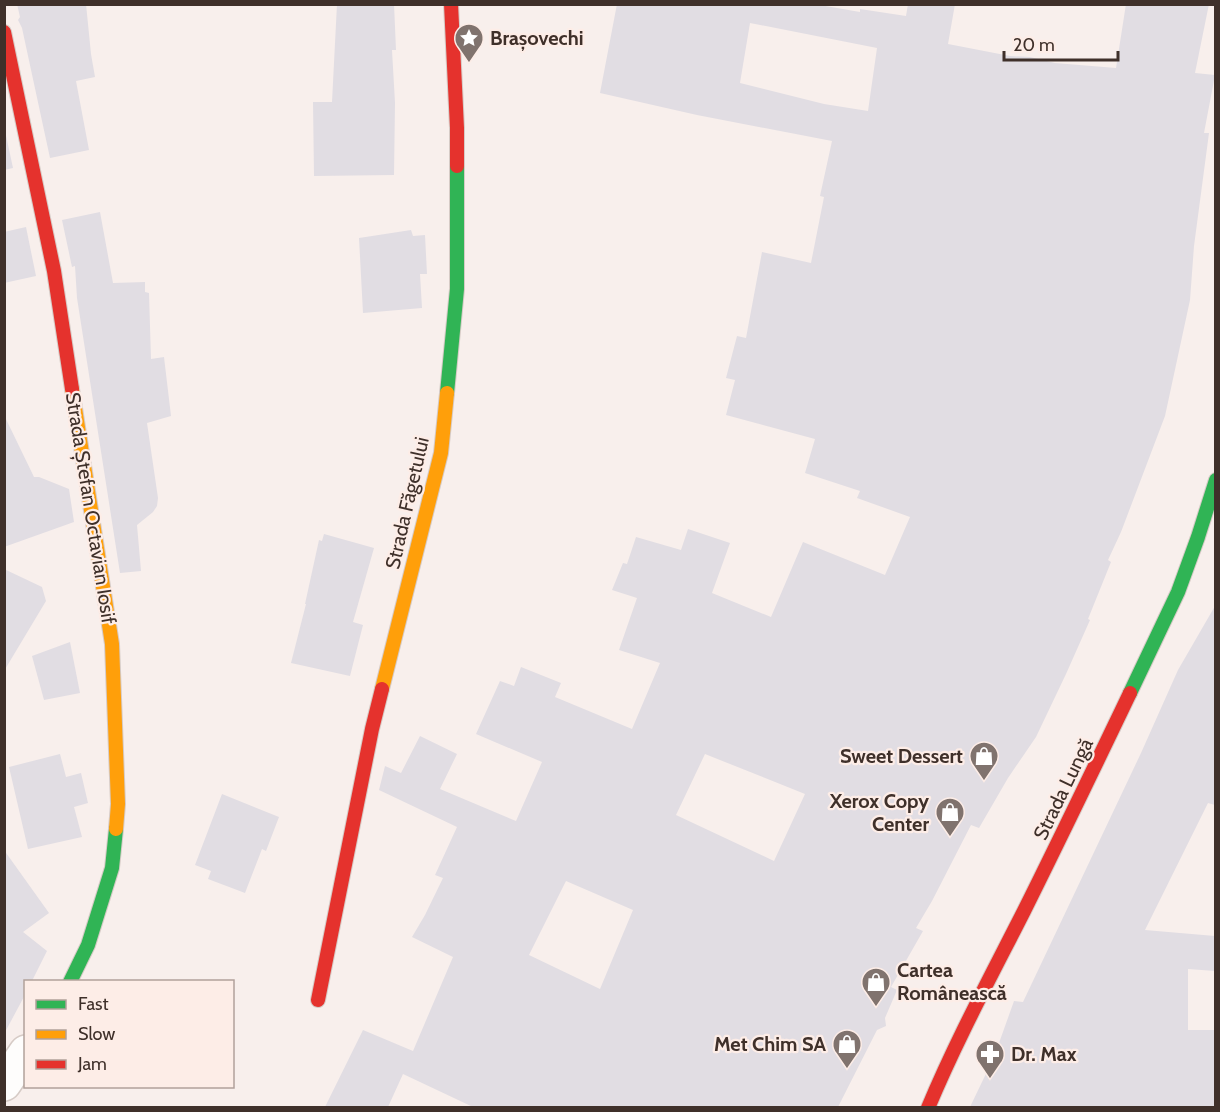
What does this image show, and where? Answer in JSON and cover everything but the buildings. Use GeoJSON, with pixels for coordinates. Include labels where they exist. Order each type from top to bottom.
{"type":"FeatureCollection","features":[{"type":"Feature","properties":{"kind":"street","name":"Strada Făgetului"},"geometry":{"type":"LineString","coordinates":[[318,1000],[372,729],[441,453],[456,290],[457,128],[451,4]]}},
{"type":"Feature","properties":{"kind":"street","name":"Strada Ștefan Octavian Iosif"},"geometry":{"type":"LineString","coordinates":[[4,32],[54,271],[112,644],[118,804],[112,868],[88,945],[70,980]]}},
{"type":"Feature","properties":{"kind":"street","name":"Strada Lungă"},"geometry":{"type":"LineString","coordinates":[[928,1107],[1070,819],[1178,592],[1215,480]]}},
{"type":"Feature","properties":{"kind":"street"},"geometry":{"type":"LineString","coordinates":[[4,1084],[24,1055]]}},
{"type":"Feature","properties":{"kind":"traffic: fast"},"geometry":{"type":"LineString","coordinates":[[447,393],[457,289],[457,166]]}},
{"type":"Feature","properties":{"kind":"traffic: fast"},"geometry":{"type":"LineString","coordinates":[[1130,693],[1178,592],[1216,480]]}},
{"type":"Feature","properties":{"kind":"traffic: fast"},"geometry":{"type":"LineString","coordinates":[[71,980],[88,945],[112,868],[116,829]]}},
{"type":"Feature","properties":{"kind":"traffic: slow"},"geometry":{"type":"LineString","coordinates":[[72,389],[112,644],[118,804],[116,829]]}},
{"type":"Feature","properties":{"kind":"traffic: slow"},"geometry":{"type":"LineString","coordinates":[[382,689],[441,453],[447,393]]}},
{"type":"Feature","properties":{"kind":"traffic: jam"},"geometry":{"type":"LineString","coordinates":[[451,4],[457,166]]}},
{"type":"Feature","properties":{"kind":"traffic: jam"},"geometry":{"type":"LineString","coordinates":[[4,32],[54,271],[72,389]]}},
{"type":"Feature","properties":{"kind":"traffic: jam"},"geometry":{"type":"LineString","coordinates":[[318,1000],[382,689]]}},
{"type":"Feature","properties":{"kind":"traffic: jam"},"geometry":{"type":"LineString","coordinates":[[928,1108],[962,1033],[1130,693]]}},
{"type":"Feature","properties":{"kind":"place","name":"Brașovechi"},"geometry":{"type":"Point","coordinates":[469,64]}},
{"type":"Feature","properties":{"kind":"place","name":"Sweet Dessert"},"geometry":{"type":"Point","coordinates":[984,782]}},
{"type":"Feature","properties":{"kind":"place","name":"Xerox Copy Center"},"geometry":{"type":"Point","coordinates":[950,838]}},
{"type":"Feature","properties":{"kind":"place","name":"Cartea Românească"},"geometry":{"type":"Point","coordinates":[876,1008]}},
{"type":"Feature","properties":{"kind":"place","name":"Met Chim SA"},"geometry":{"type":"Point","coordinates":[847,1070]}},
{"type":"Feature","properties":{"kind":"place","name":"Dr. Max"},"geometry":{"type":"Point","coordinates":[990,1080]}}]}
